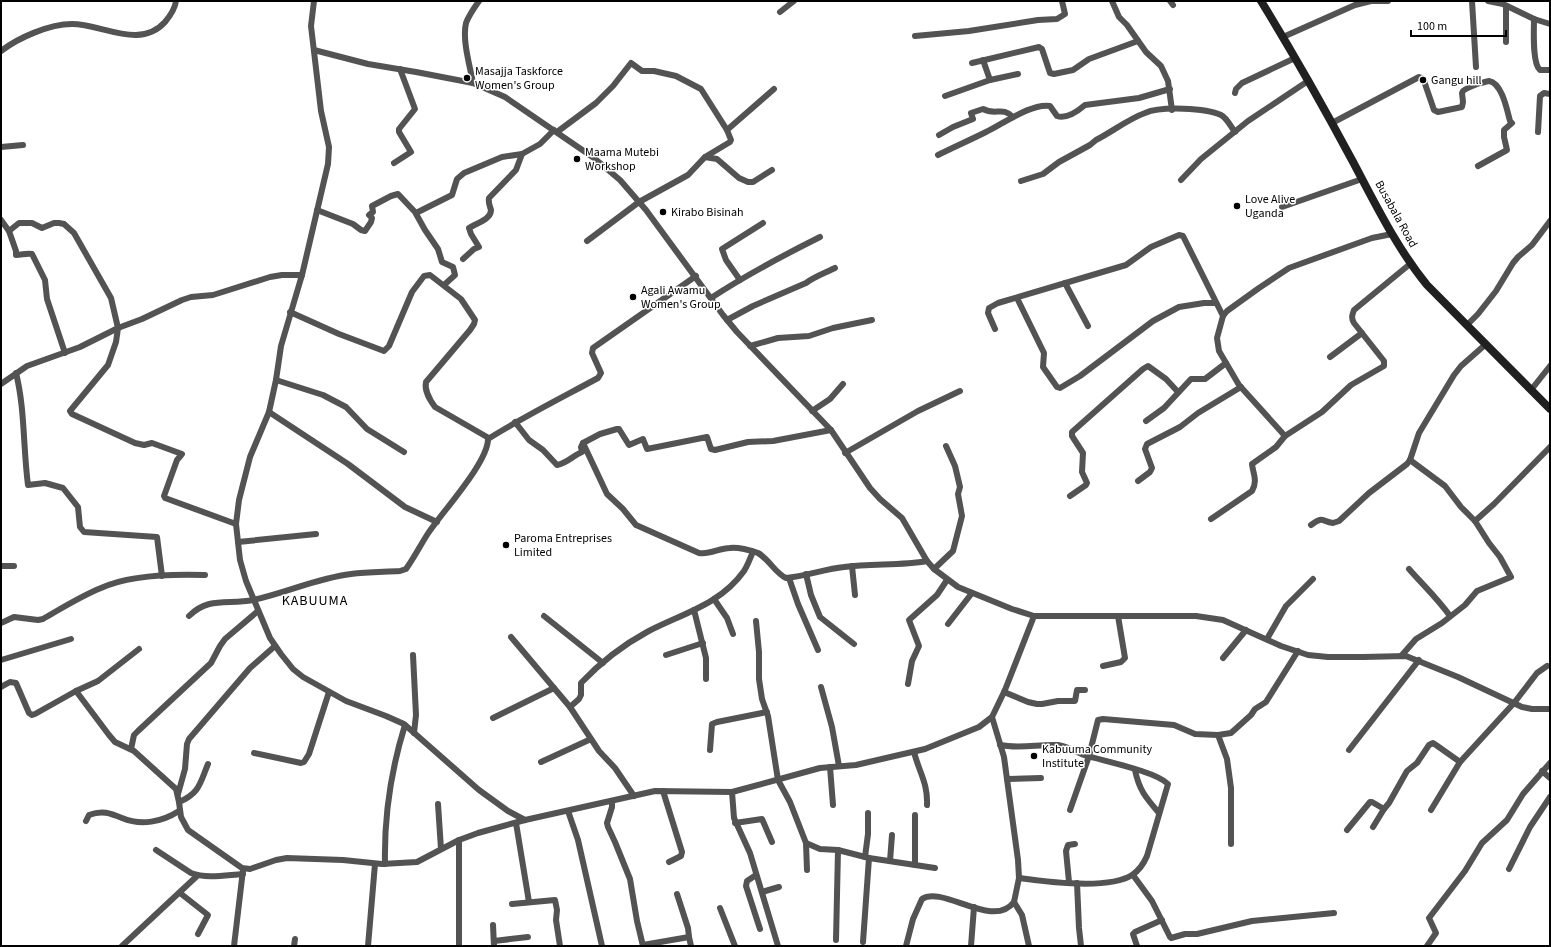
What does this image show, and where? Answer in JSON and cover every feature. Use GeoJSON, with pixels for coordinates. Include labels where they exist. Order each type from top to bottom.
{"type":"FeatureCollection","features":[{"type":"Feature","properties":{"kind":"street"},"geometry":{"type":"LineString","coordinates":[[1,51],[12,43],[36,32],[60,25],[72,24],[133,35],[148,33],[160,27],[169,18],[176,1]]}},
{"type":"Feature","properties":{"kind":"street"},"geometry":{"type":"LineString","coordinates":[[314,1],[311,26],[321,111],[329,146],[326,174],[302,275],[281,346],[269,412],[250,457],[239,500],[236,524],[242,567],[258,611],[276,646],[293,669],[303,677],[346,701],[386,716],[405,726],[479,790],[508,811],[525,820]]}},
{"type":"Feature","properties":{"kind":"street"},"geometry":{"type":"LineString","coordinates":[[473,83],[465,30],[468,19],[479,1]]}},
{"type":"Feature","properties":{"kind":"street"},"geometry":{"type":"LineString","coordinates":[[780,12],[794,1]]}},
{"type":"Feature","properties":{"kind":"street"},"geometry":{"type":"LineString","coordinates":[[915,36],[969,31],[1038,20],[1057,19],[1065,14],[1062,1]]}},
{"type":"Feature","properties":{"kind":"street"},"geometry":{"type":"LineString","coordinates":[[1112,1],[1119,17],[1161,66],[1170,89],[1172,110]]}},
{"type":"Feature","properties":{"kind":"street","name":"Busabala Road"},"geometry":{"type":"LineString","coordinates":[[1261,1],[1332,123],[1392,234],[1410,264],[1427,285],[1550,409]]}},
{"type":"Feature","properties":{"kind":"street"},"geometry":{"type":"LineString","coordinates":[[1283,37],[1355,5],[1371,1],[1388,1]]}},
{"type":"Feature","properties":{"kind":"street"},"geometry":{"type":"LineString","coordinates":[[1472,1],[1476,67]]}},
{"type":"Feature","properties":{"kind":"street"},"geometry":{"type":"LineString","coordinates":[[1488,1],[1505,4],[1534,19],[1550,24]]}},
{"type":"Feature","properties":{"kind":"street"},"geometry":{"type":"LineString","coordinates":[[1505,4],[1506,42]]}},
{"type":"Feature","properties":{"kind":"street"},"geometry":{"type":"LineString","coordinates":[[1534,19],[1536,66],[1540,70],[1550,70]]}},
{"type":"Feature","properties":{"kind":"street"},"geometry":{"type":"LineString","coordinates":[[972,63],[1039,47],[1042,49],[1050,73],[1054,74],[1073,70],[1089,59],[1138,41]]}},
{"type":"Feature","properties":{"kind":"street"},"geometry":{"type":"LineString","coordinates":[[314,50],[351,61],[473,83],[505,97],[608,169],[620,180],[639,202],[696,276],[727,320],[831,430],[845,453],[870,488],[902,518],[927,561],[947,580],[958,587],[1012,609],[1034,616],[1196,616],[1215,618],[1223,620],[1266,640],[1308,655],[1328,657],[1402,655],[1419,660],[1522,707],[1532,709],[1550,709]]}},
{"type":"Feature","properties":{"kind":"street"},"geometry":{"type":"LineString","coordinates":[[1235,93],[1236,89],[1242,83],[1295,58]]}},
{"type":"Feature","properties":{"kind":"street"},"geometry":{"type":"LineString","coordinates":[[983,60],[990,80]]}},
{"type":"Feature","properties":{"kind":"street"},"geometry":{"type":"LineString","coordinates":[[416,213],[452,195],[457,179],[464,173],[502,157],[522,154],[540,144],[555,131],[596,103],[613,86],[631,63],[642,71],[654,71],[676,76],[696,85],[704,93],[727,130],[731,141],[705,157],[688,175],[639,202],[587,241]]}},
{"type":"Feature","properties":{"kind":"street"},"geometry":{"type":"LineString","coordinates":[[394,163],[411,152],[399,132],[399,129],[415,109],[400,70]]}},
{"type":"Feature","properties":{"kind":"street"},"geometry":{"type":"LineString","coordinates":[[945,96],[990,80],[1018,74]]}},
{"type":"Feature","properties":{"kind":"street"},"geometry":{"type":"LineString","coordinates":[[1332,123],[1419,78],[1422,78],[1424,81],[1434,110],[1438,112],[1462,107],[1462,92],[1477,84],[1488,81],[1500,88],[1510,121],[1512,123],[1504,130],[1507,150],[1478,166]]}},
{"type":"Feature","properties":{"kind":"street"},"geometry":{"type":"LineString","coordinates":[[1181,180],[1201,159],[1235,132],[1277,100],[1308,81]]}},
{"type":"Feature","properties":{"kind":"street"},"geometry":{"type":"LineString","coordinates":[[727,130],[774,89]]}},
{"type":"Feature","properties":{"kind":"street"},"geometry":{"type":"LineString","coordinates":[[938,155],[985,133],[1012,117],[1036,107],[1048,105],[1052,106],[1057,116],[1062,117],[1079,111],[1085,105],[1139,98],[1170,89]]}},
{"type":"Feature","properties":{"kind":"street"},"geometry":{"type":"LineString","coordinates":[[1538,132],[1540,96],[1544,93],[1550,94]]}},
{"type":"Feature","properties":{"kind":"street"},"geometry":{"type":"LineString","coordinates":[[939,134],[972,119],[971,113],[983,109],[990,113],[1004,111],[1008,112],[1012,117]]}},
{"type":"Feature","properties":{"kind":"street"},"geometry":{"type":"LineString","coordinates":[[1021,181],[1043,174],[1059,162],[1141,114],[1150,111],[1197,109],[1225,118],[1235,132]]}},
{"type":"Feature","properties":{"kind":"street"},"geometry":{"type":"LineString","coordinates":[[1,148],[23,145]]}},
{"type":"Feature","properties":{"kind":"street"},"geometry":{"type":"LineString","coordinates":[[463,259],[474,249],[479,247],[469,228],[489,216],[491,211],[489,198],[516,170],[522,154]]}},
{"type":"Feature","properties":{"kind":"street"},"geometry":{"type":"LineString","coordinates":[[705,157],[717,159],[739,178],[748,182],[753,182],[760,179],[772,170]]}},
{"type":"Feature","properties":{"kind":"street"},"geometry":{"type":"LineString","coordinates":[[1282,207],[1362,179]]}},
{"type":"Feature","properties":{"kind":"street"},"geometry":{"type":"LineString","coordinates":[[317,210],[353,224],[365,231],[371,222],[372,218],[369,215],[374,212],[372,206],[393,195],[399,195],[416,213],[438,249],[442,262],[453,267],[455,275],[444,285]]}},
{"type":"Feature","properties":{"kind":"street"},"geometry":{"type":"LineString","coordinates":[[1,220],[9,231],[16,255],[27,253],[32,254],[45,280],[47,299],[65,353]]}},
{"type":"Feature","properties":{"kind":"street"},"geometry":{"type":"LineString","coordinates":[[9,231],[19,222],[32,223],[42,228],[54,223],[59,223],[68,228],[80,243],[110,298],[118,328],[116,342],[108,365],[70,411],[72,414],[135,444],[160,444],[182,454],[177,460],[172,472],[164,498],[236,524]]}},
{"type":"Feature","properties":{"kind":"street"},"geometry":{"type":"LineString","coordinates":[[1467,325],[1478,314],[1500,286],[1518,257],[1532,245],[1550,222]]}},
{"type":"Feature","properties":{"kind":"street"},"geometry":{"type":"LineString","coordinates":[[740,280],[727,261],[722,249],[763,223]]}},
{"type":"Feature","properties":{"kind":"street"},"geometry":{"type":"LineString","coordinates":[[1285,436],[1241,388],[1219,351],[1217,343],[1223,316],[1227,311],[1289,268],[1372,238],[1392,234]]}},
{"type":"Feature","properties":{"kind":"street"},"geometry":{"type":"LineString","coordinates":[[995,329],[988,315],[989,308],[1022,295],[1126,265],[1151,248],[1180,235],[1183,236],[1223,316]]}},
{"type":"Feature","properties":{"kind":"street"},"geometry":{"type":"LineString","coordinates":[[711,298],[785,254],[820,237]]}},
{"type":"Feature","properties":{"kind":"street"},"geometry":{"type":"LineString","coordinates":[[1211,519],[1252,491],[1255,486],[1256,479],[1251,465],[1276,447],[1285,436],[1322,412],[1351,386],[1384,366],[1384,361],[1352,319],[1354,310],[1410,264]]}},
{"type":"Feature","properties":{"kind":"street"},"geometry":{"type":"LineString","coordinates":[[727,320],[753,306],[806,283],[835,268]]}},
{"type":"Feature","properties":{"kind":"street"},"geometry":{"type":"LineString","coordinates":[[1,384],[16,372],[32,364],[65,353],[182,300],[191,297],[213,295],[270,277],[282,275],[302,275]]}},
{"type":"Feature","properties":{"kind":"street"},"geometry":{"type":"LineString","coordinates":[[290,312],[339,334],[384,351],[389,346],[415,287],[424,276],[430,275],[461,299],[475,320],[470,330],[426,382],[426,390],[435,407],[487,437],[488,440]]}},
{"type":"Feature","properties":{"kind":"street"},"geometry":{"type":"LineString","coordinates":[[189,616],[196,609],[210,603],[253,600],[314,582],[351,574],[403,570],[408,566],[428,534],[473,472],[486,452],[488,440],[515,422],[537,412],[598,378],[601,373],[592,353],[593,348],[696,276]]}},
{"type":"Feature","properties":{"kind":"street"},"geometry":{"type":"LineString","coordinates":[[1065,283],[1088,326]]}},
{"type":"Feature","properties":{"kind":"street"},"geometry":{"type":"LineString","coordinates":[[1017,298],[1044,353],[1042,364],[1044,369],[1057,387],[1060,388],[1080,376],[1154,321],[1179,307],[1204,303],[1216,303]]}},
{"type":"Feature","properties":{"kind":"street"},"geometry":{"type":"LineString","coordinates":[[750,346],[778,338],[809,336],[833,328],[872,320]]}},
{"type":"Feature","properties":{"kind":"street"},"geometry":{"type":"LineString","coordinates":[[1330,357],[1362,334]]}},
{"type":"Feature","properties":{"kind":"street"},"geometry":{"type":"LineString","coordinates":[[1312,525],[1320,519],[1333,524],[1339,521],[1369,493],[1407,464],[1410,460],[1419,433],[1454,375],[1461,366],[1486,344]]}},
{"type":"Feature","properties":{"kind":"street"},"geometry":{"type":"LineString","coordinates":[[1146,421],[1164,408],[1191,379],[1205,379],[1226,363]]}},
{"type":"Feature","properties":{"kind":"street"},"geometry":{"type":"LineString","coordinates":[[1070,496],[1088,483],[1082,472],[1083,453],[1072,436],[1072,432],[1148,366],[1166,379],[1178,392]]}},
{"type":"Feature","properties":{"kind":"street"},"geometry":{"type":"LineString","coordinates":[[1531,390],[1550,366]]}},
{"type":"Feature","properties":{"kind":"street"},"geometry":{"type":"LineString","coordinates":[[16,372],[22,404],[25,467],[28,485],[45,483],[63,488],[78,507],[80,527],[84,532],[157,537],[162,576]]}},
{"type":"Feature","properties":{"kind":"street"},"geometry":{"type":"LineString","coordinates":[[276,380],[323,395],[346,407],[367,429],[404,452]]}},
{"type":"Feature","properties":{"kind":"street"},"geometry":{"type":"LineString","coordinates":[[812,411],[830,400],[843,384]]}},
{"type":"Feature","properties":{"kind":"street"},"geometry":{"type":"LineString","coordinates":[[1138,481],[1150,472],[1152,468],[1145,449],[1147,444],[1185,424],[1198,413],[1241,388]]}},
{"type":"Feature","properties":{"kind":"street"},"geometry":{"type":"LineString","coordinates":[[845,453],[918,412],[960,391]]}},
{"type":"Feature","properties":{"kind":"street"},"geometry":{"type":"LineString","coordinates":[[269,412],[348,464],[405,507],[437,522]]}},
{"type":"Feature","properties":{"kind":"street"},"geometry":{"type":"LineString","coordinates":[[515,422],[529,440],[543,450],[557,465],[565,464],[576,454],[582,452],[580,447],[583,443],[600,434],[617,429],[619,429],[629,445],[643,438],[647,449],[708,438],[709,446],[711,449],[715,450],[748,442],[773,441],[831,430]]}},
{"type":"Feature","properties":{"kind":"street"},"geometry":{"type":"LineString","coordinates":[[583,443],[607,494],[623,509],[636,525],[699,553],[705,554],[731,547],[753,552],[762,556],[781,576],[789,578],[866,564],[904,564],[927,561]]}},
{"type":"Feature","properties":{"kind":"street"},"geometry":{"type":"LineString","coordinates":[[934,569],[952,552],[962,516],[958,494],[960,487],[955,466],[946,446]]}},
{"type":"Feature","properties":{"kind":"street"},"geometry":{"type":"LineString","coordinates":[[1475,521],[1494,504],[1550,447]]}},
{"type":"Feature","properties":{"kind":"street"},"geometry":{"type":"LineString","coordinates":[[1402,655],[1416,639],[1465,605],[1480,589],[1511,577],[1500,557],[1475,521],[1444,486],[1410,460]]}},
{"type":"Feature","properties":{"kind":"street"},"geometry":{"type":"LineString","coordinates":[[238,542],[316,534]]}},
{"type":"Feature","properties":{"kind":"street"},"geometry":{"type":"LineString","coordinates":[[570,708],[581,695],[581,682],[603,663],[622,648],[647,632],[694,610],[726,591],[744,570],[753,552]]}},
{"type":"Feature","properties":{"kind":"street"},"geometry":{"type":"LineString","coordinates":[[1,566],[14,566]]}},
{"type":"Feature","properties":{"kind":"street"},"geometry":{"type":"LineString","coordinates":[[852,566],[855,595]]}},
{"type":"Feature","properties":{"kind":"street"},"geometry":{"type":"LineString","coordinates":[[1409,569],[1443,606],[1450,616]]}},
{"type":"Feature","properties":{"kind":"street"},"geometry":{"type":"LineString","coordinates":[[806,574],[811,595],[820,617],[854,644]]}},
{"type":"Feature","properties":{"kind":"street"},"geometry":{"type":"LineString","coordinates":[[1,623],[14,618],[43,619],[100,588],[129,580],[162,576],[205,575]]}},
{"type":"Feature","properties":{"kind":"street"},"geometry":{"type":"LineString","coordinates":[[789,578],[798,604],[818,650]]}},
{"type":"Feature","properties":{"kind":"street"},"geometry":{"type":"LineString","coordinates":[[1266,640],[1286,606],[1313,579]]}},
{"type":"Feature","properties":{"kind":"street"},"geometry":{"type":"LineString","coordinates":[[908,684],[912,661],[919,646],[909,620],[937,595],[947,580]]}},
{"type":"Feature","properties":{"kind":"street"},"geometry":{"type":"LineString","coordinates":[[948,624],[972,593]]}},
{"type":"Feature","properties":{"kind":"street"},"geometry":{"type":"LineString","coordinates":[[714,599],[727,618],[733,634]]}},
{"type":"Feature","properties":{"kind":"street"},"geometry":{"type":"LineString","coordinates":[[694,610],[706,658],[706,679]]}},
{"type":"Feature","properties":{"kind":"street"},"geometry":{"type":"LineString","coordinates":[[131,749],[134,735],[138,730],[211,663],[225,639],[258,611]]}},
{"type":"Feature","properties":{"kind":"street"},"geometry":{"type":"LineString","coordinates":[[544,616],[603,663]]}},
{"type":"Feature","properties":{"kind":"street"},"geometry":{"type":"LineString","coordinates":[[156,850],[197,876],[210,877],[250,870],[276,860],[287,858],[343,860],[375,864],[416,862],[441,848],[478,833],[516,822],[655,791],[732,792],[820,768],[862,763],[914,752],[979,727],[992,716],[1004,692],[1034,616]]}},
{"type":"Feature","properties":{"kind":"street"},"geometry":{"type":"LineString","coordinates":[[1103,666],[1121,662],[1125,658],[1118,616]]}},
{"type":"Feature","properties":{"kind":"street"},"geometry":{"type":"LineString","coordinates":[[756,621],[759,652],[759,680],[762,698],[767,712],[778,780],[790,802],[806,843],[807,870]]}},
{"type":"Feature","properties":{"kind":"street"},"geometry":{"type":"LineString","coordinates":[[1224,658],[1246,630]]}},
{"type":"Feature","properties":{"kind":"street"},"geometry":{"type":"LineString","coordinates":[[511,637],[570,708],[603,756],[616,768],[634,796]]}},
{"type":"Feature","properties":{"kind":"street"},"geometry":{"type":"LineString","coordinates":[[1,660],[71,639]]}},
{"type":"Feature","properties":{"kind":"street"},"geometry":{"type":"LineString","coordinates":[[666,655],[703,643]]}},
{"type":"Feature","properties":{"kind":"street"},"geometry":{"type":"LineString","coordinates":[[178,795],[185,769],[187,744],[189,739],[250,668],[276,646]]}},
{"type":"Feature","properties":{"kind":"street"},"geometry":{"type":"LineString","coordinates":[[1,687],[10,682],[16,683],[29,713],[32,715],[98,681],[139,649]]}},
{"type":"Feature","properties":{"kind":"street"},"geometry":{"type":"LineString","coordinates":[[1070,810],[1089,756],[1097,722],[1100,719],[1174,725],[1195,734],[1218,735],[1234,731],[1254,709],[1266,702],[1298,651]]}},
{"type":"Feature","properties":{"kind":"street"},"geometry":{"type":"LineString","coordinates":[[413,655],[416,715],[414,733]]}},
{"type":"Feature","properties":{"kind":"street"},"geometry":{"type":"LineString","coordinates":[[1349,750],[1372,718],[1419,660]]}},
{"type":"Feature","properties":{"kind":"street"},"geometry":{"type":"LineString","coordinates":[[1431,810],[1460,762],[1514,703],[1537,673],[1547,666]]}},
{"type":"Feature","properties":{"kind":"street"},"geometry":{"type":"LineString","coordinates":[[821,687],[832,727],[839,766]]}},
{"type":"Feature","properties":{"kind":"street"},"geometry":{"type":"LineString","coordinates":[[493,718],[554,688]]}},
{"type":"Feature","properties":{"kind":"street"},"geometry":{"type":"LineString","coordinates":[[1004,692],[1028,702],[1042,704],[1058,701],[1075,701],[1077,690],[1085,690]]}},
{"type":"Feature","properties":{"kind":"street"},"geometry":{"type":"LineString","coordinates":[[76,691],[109,735],[121,745],[131,749],[176,789],[180,817],[188,830],[243,871]]}},
{"type":"Feature","properties":{"kind":"street"},"geometry":{"type":"LineString","coordinates":[[254,753],[301,763],[304,762],[309,754],[329,692]]}},
{"type":"Feature","properties":{"kind":"street"},"geometry":{"type":"LineString","coordinates":[[710,750],[712,724],[767,712]]}},
{"type":"Feature","properties":{"kind":"street"},"geometry":{"type":"LineString","coordinates":[[906,946],[913,919],[922,898],[938,897],[996,912],[1007,910],[1014,902],[1019,878],[1004,757],[992,716]]}},
{"type":"Feature","properties":{"kind":"street"},"geometry":{"type":"LineString","coordinates":[[385,864],[384,832],[396,753],[405,726]]}},
{"type":"Feature","properties":{"kind":"street"},"geometry":{"type":"LineString","coordinates":[[1218,735],[1227,758],[1231,788],[1231,844]]}},
{"type":"Feature","properties":{"kind":"street"},"geometry":{"type":"LineString","coordinates":[[541,762],[591,740]]}},
{"type":"Feature","properties":{"kind":"street"},"geometry":{"type":"LineString","coordinates":[[1373,827],[1384,809],[1390,803],[1407,771],[1417,763],[1429,745],[1433,743],[1460,762]]}},
{"type":"Feature","properties":{"kind":"street"},"geometry":{"type":"LineString","coordinates":[[1000,745],[1015,747],[1057,745],[1136,770],[1163,780],[1168,784],[1147,856],[1143,865],[1133,875],[1112,882],[1078,883],[1019,878]]}},
{"type":"Feature","properties":{"kind":"street"},"geometry":{"type":"LineString","coordinates":[[914,752],[924,778],[927,794],[927,805]]}},
{"type":"Feature","properties":{"kind":"street"},"geometry":{"type":"LineString","coordinates":[[1427,946],[1436,933],[1428,918],[1465,871],[1482,843],[1507,820],[1523,794],[1550,763]]}},
{"type":"Feature","properties":{"kind":"street"},"geometry":{"type":"LineString","coordinates":[[179,802],[192,796],[196,791],[208,764]]}},
{"type":"Feature","properties":{"kind":"street"},"geometry":{"type":"LineString","coordinates":[[830,767],[833,805]]}},
{"type":"Feature","properties":{"kind":"street"},"geometry":{"type":"LineString","coordinates":[[1136,770],[1137,778],[1143,794],[1159,812]]}},
{"type":"Feature","properties":{"kind":"street"},"geometry":{"type":"LineString","coordinates":[[1542,771],[1550,778]]}},
{"type":"Feature","properties":{"kind":"street"},"geometry":{"type":"LineString","coordinates":[[1007,779],[1041,778]]}},
{"type":"Feature","properties":{"kind":"street"},"geometry":{"type":"LineString","coordinates":[[662,791],[682,852],[681,856],[669,862]]}},
{"type":"Feature","properties":{"kind":"street"},"geometry":{"type":"LineString","coordinates":[[732,792],[735,823],[747,847],[778,946]]}},
{"type":"Feature","properties":{"kind":"street"},"geometry":{"type":"LineString","coordinates":[[1509,869],[1530,827],[1550,797]]}},
{"type":"Feature","properties":{"kind":"street"},"geometry":{"type":"LineString","coordinates":[[612,801],[612,808],[607,823],[608,828],[630,879],[637,921],[643,945],[689,937]]}},
{"type":"Feature","properties":{"kind":"street"},"geometry":{"type":"LineString","coordinates":[[1346,830],[1370,802],[1384,809]]}},
{"type":"Feature","properties":{"kind":"street"},"geometry":{"type":"LineString","coordinates":[[438,804],[441,848]]}},
{"type":"Feature","properties":{"kind":"street"},"geometry":{"type":"LineString","coordinates":[[86,821],[89,815],[95,812],[109,812],[133,821],[144,822],[164,819],[179,811]]}},
{"type":"Feature","properties":{"kind":"street"},"geometry":{"type":"LineString","coordinates":[[568,811],[578,840],[602,946]]}},
{"type":"Feature","properties":{"kind":"street"},"geometry":{"type":"LineString","coordinates":[[863,942],[868,813]]}},
{"type":"Feature","properties":{"kind":"street"},"geometry":{"type":"LineString","coordinates":[[915,815],[915,865]]}},
{"type":"Feature","properties":{"kind":"street"},"geometry":{"type":"LineString","coordinates":[[735,823],[762,819],[772,842]]}},
{"type":"Feature","properties":{"kind":"street"},"geometry":{"type":"LineString","coordinates":[[516,822],[529,902]]}},
{"type":"Feature","properties":{"kind":"street"},"geometry":{"type":"LineString","coordinates":[[890,862],[892,835]]}},
{"type":"Feature","properties":{"kind":"street"},"geometry":{"type":"LineString","coordinates":[[459,946],[460,840]]}},
{"type":"Feature","properties":{"kind":"street"},"geometry":{"type":"LineString","coordinates":[[806,843],[820,849],[838,850],[890,862],[935,868]]}},
{"type":"Feature","properties":{"kind":"street"},"geometry":{"type":"LineString","coordinates":[[1069,882],[1066,851],[1068,845],[1074,844]]}},
{"type":"Feature","properties":{"kind":"street"},"geometry":{"type":"LineString","coordinates":[[836,940],[838,850]]}},
{"type":"Feature","properties":{"kind":"street"},"geometry":{"type":"LineString","coordinates":[[368,946],[375,864]]}},
{"type":"Feature","properties":{"kind":"street"},"geometry":{"type":"LineString","coordinates":[[234,946],[243,871]]}},
{"type":"Feature","properties":{"kind":"street"},"geometry":{"type":"LineString","coordinates":[[756,875],[747,881],[746,886],[760,929]]}},
{"type":"Feature","properties":{"kind":"street"},"geometry":{"type":"LineString","coordinates":[[1133,875],[1152,901],[1170,937],[1174,938],[1185,934],[1197,934],[1252,921],[1334,913]]}},
{"type":"Feature","properties":{"kind":"street"},"geometry":{"type":"LineString","coordinates":[[122,946],[197,876]]}},
{"type":"Feature","properties":{"kind":"street"},"geometry":{"type":"LineString","coordinates":[[1078,883],[1081,946]]}},
{"type":"Feature","properties":{"kind":"street"},"geometry":{"type":"LineString","coordinates":[[762,892],[779,887]]}},
{"type":"Feature","properties":{"kind":"street"},"geometry":{"type":"LineString","coordinates":[[180,893],[208,915],[198,934]]}},
{"type":"Feature","properties":{"kind":"street"},"geometry":{"type":"LineString","coordinates":[[677,894],[688,928],[691,946]]}},
{"type":"Feature","properties":{"kind":"street"},"geometry":{"type":"LineString","coordinates":[[512,904],[554,900],[557,910],[556,920],[560,946]]}},
{"type":"Feature","properties":{"kind":"street"},"geometry":{"type":"LineString","coordinates":[[1014,902],[1022,915],[1029,946]]}},
{"type":"Feature","properties":{"kind":"street"},"geometry":{"type":"LineString","coordinates":[[971,946],[974,907]]}},
{"type":"Feature","properties":{"kind":"street"},"geometry":{"type":"LineString","coordinates":[[720,908],[735,946]]}},
{"type":"Feature","properties":{"kind":"street"},"geometry":{"type":"LineString","coordinates":[[1137,946],[1133,934],[1162,920]]}},
{"type":"Feature","properties":{"kind":"street"},"geometry":{"type":"LineString","coordinates":[[493,925],[494,944],[528,937]]}},
{"type":"Feature","properties":{"kind":"place","name":"Masajja Taskforce Women's Group"},"geometry":{"type":"Point","coordinates":[467,78]}},
{"type":"Feature","properties":{"kind":"place","name":"Gangu hill"},"geometry":{"type":"Point","coordinates":[1423,80]}},
{"type":"Feature","properties":{"kind":"place","name":"Maama Mutebi Workshop"},"geometry":{"type":"Point","coordinates":[577,159]}},
{"type":"Feature","properties":{"kind":"place","name":"Love Alive Uganda"},"geometry":{"type":"Point","coordinates":[1237,206]}},
{"type":"Feature","properties":{"kind":"place","name":"Kirabo Bisinah"},"geometry":{"type":"Point","coordinates":[663,212]}},
{"type":"Feature","properties":{"kind":"place","name":"Agali Awamu Women's Group"},"geometry":{"type":"Point","coordinates":[633,297]}},
{"type":"Feature","properties":{"kind":"place","name":"Paroma Entreprises Limited"},"geometry":{"type":"Point","coordinates":[506,545]}},
{"type":"Feature","properties":{"kind":"place","name":"Kabuuma Community Institute"},"geometry":{"type":"Point","coordinates":[1034,756]}},
{"type":"Feature","properties":{"kind":"district","name":"KABUUMA"},"geometry":{"type":"Point","coordinates":[315,601]}}]}
